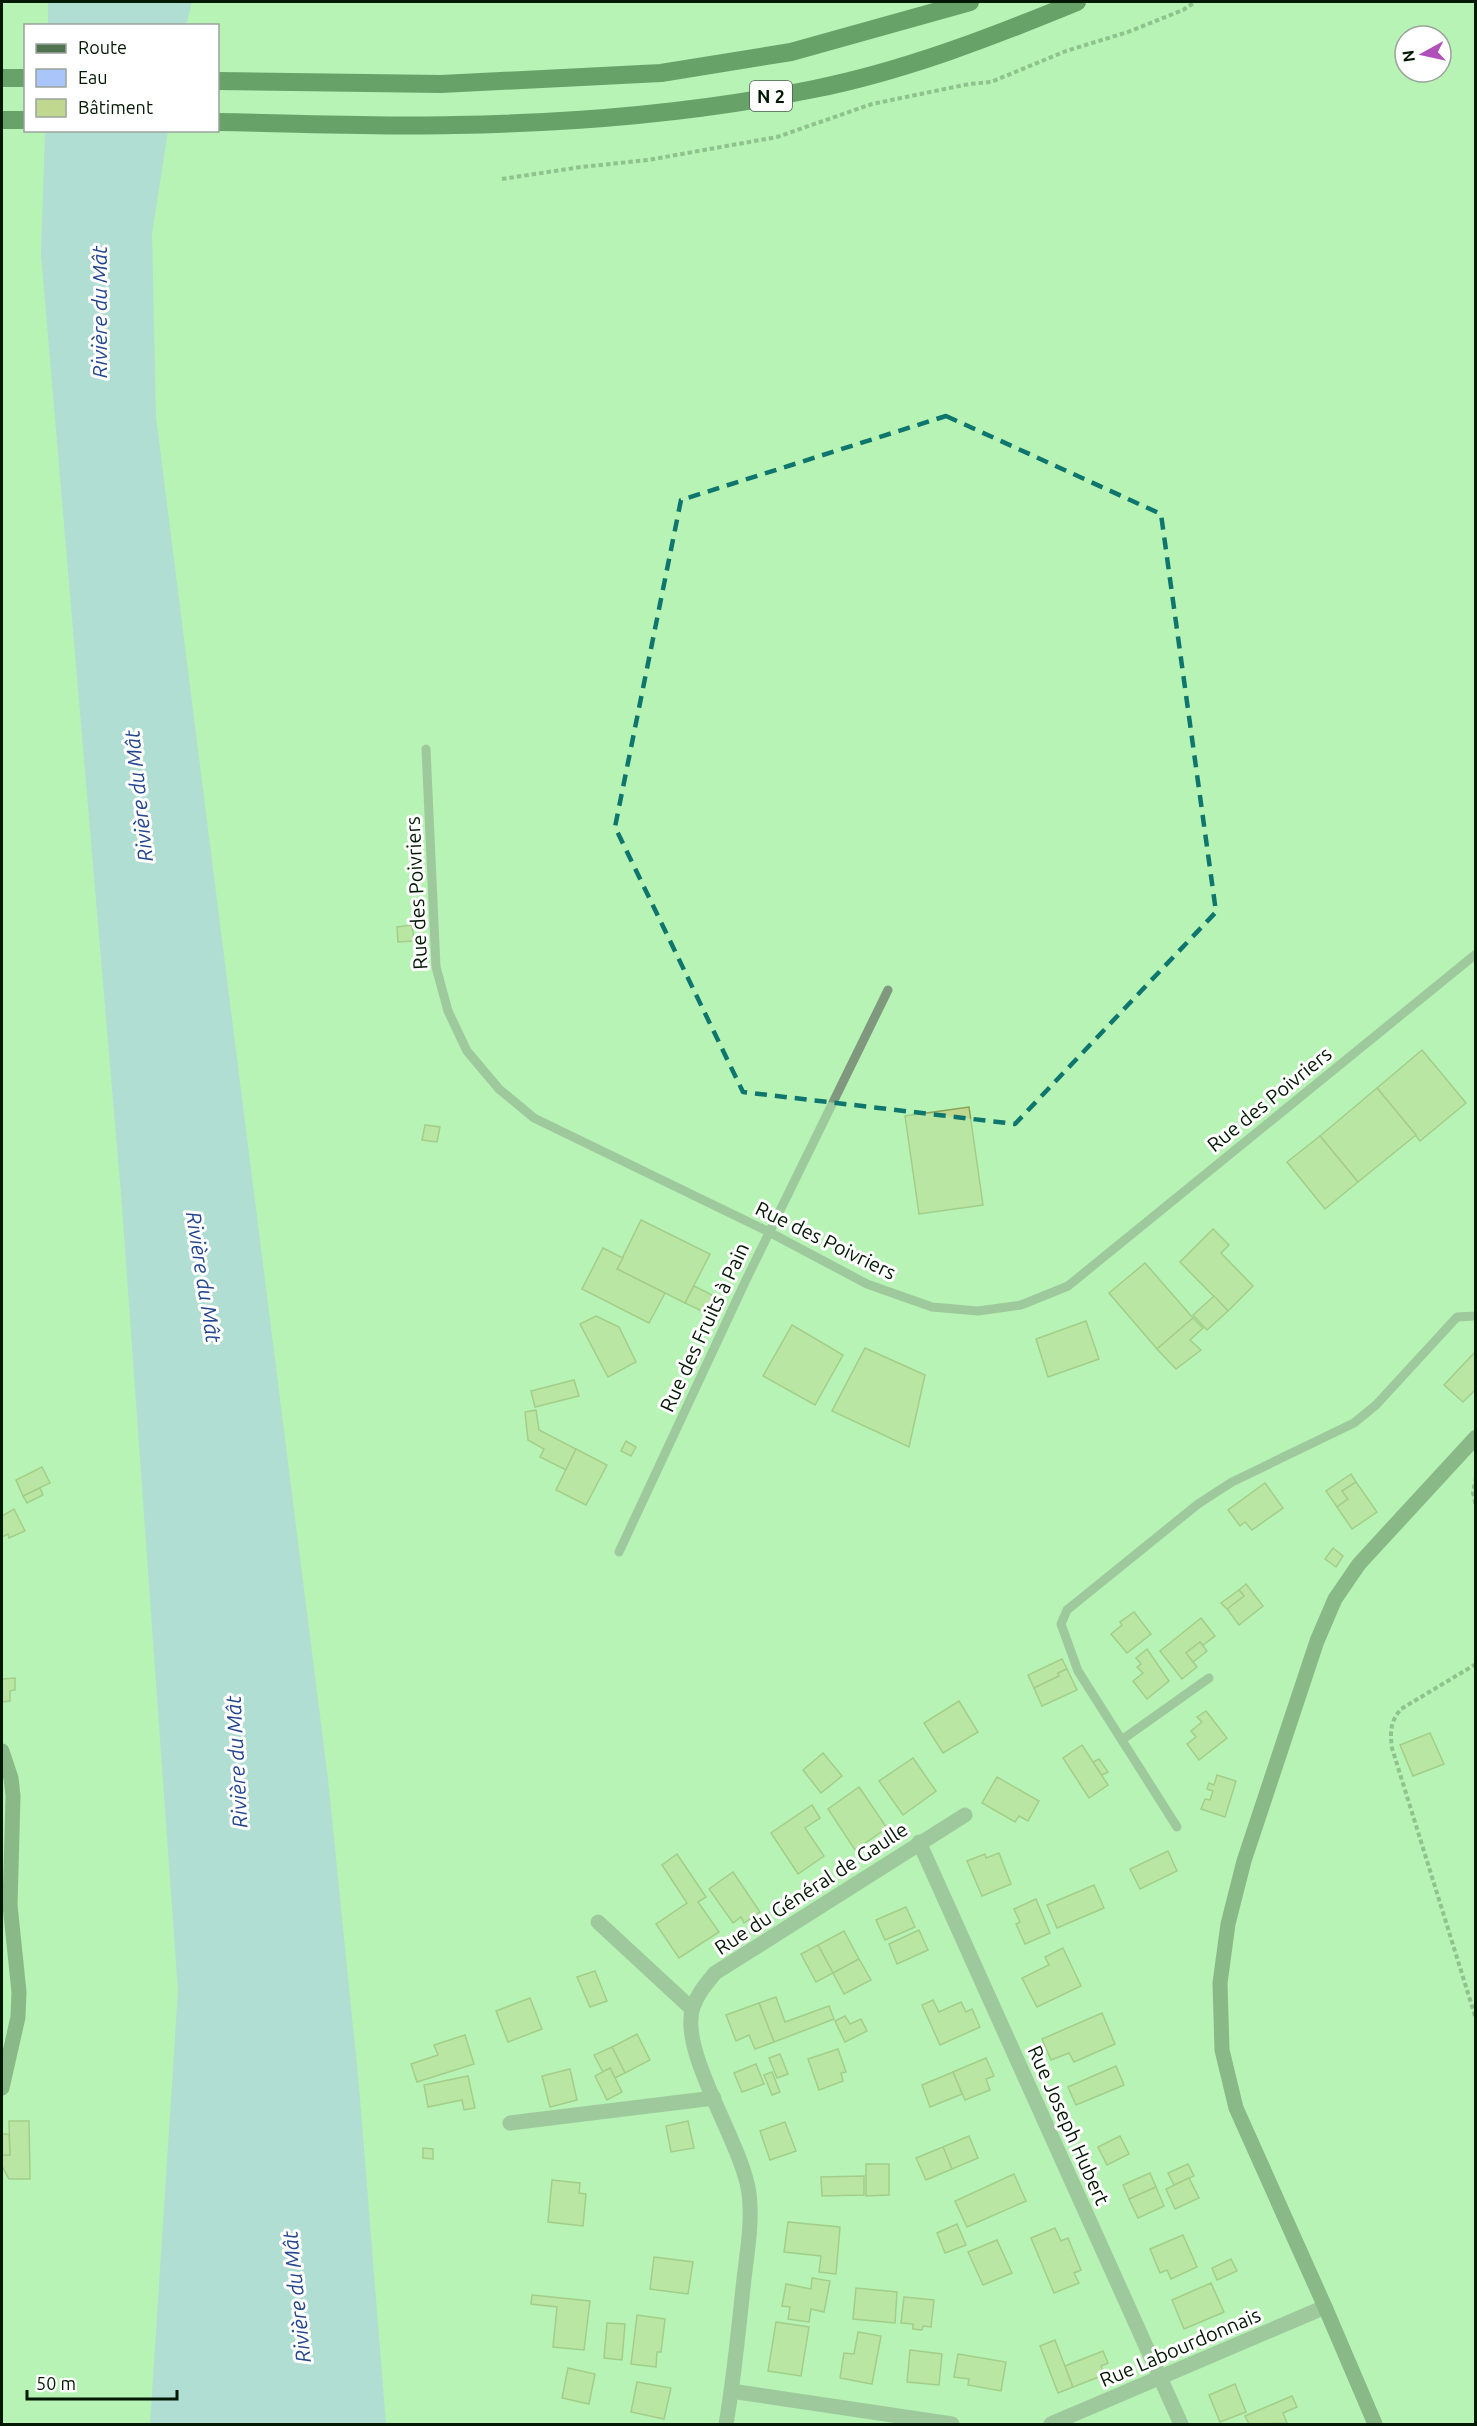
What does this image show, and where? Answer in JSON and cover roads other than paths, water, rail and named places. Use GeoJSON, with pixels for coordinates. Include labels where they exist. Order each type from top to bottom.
{"type":"FeatureCollection","features":[{"type":"Feature","properties":{"kind":"highway","name":"N 2"},"geometry":{"type":"LineString","coordinates":[[219,81],[441,84],[621,77],[719,65],[824,44],[970,2]]}},
{"type":"Feature","properties":{"kind":"highway","name":"N 2"},"geometry":{"type":"LineString","coordinates":[[219,122],[452,126],[558,122],[690,109],[814,89],[900,66],[963,46],[1077,2]]}},
{"type":"Feature","properties":{"kind":"highway"},"geometry":{"type":"LineString","coordinates":[[2,78],[24,78]]}},
{"type":"Feature","properties":{"kind":"highway"},"geometry":{"type":"LineString","coordinates":[[2,120],[24,120]]}},
{"type":"Feature","properties":{"kind":"main road"},"geometry":{"type":"LineString","coordinates":[[1375,2424],[1236,2108],[1222,2050],[1220,1983],[1228,1924],[1244,1861],[1317,1641],[1335,1599],[1359,1564],[1476,1437]]}},
{"type":"Feature","properties":{"kind":"main road"},"geometry":{"type":"LineString","coordinates":[[2,1751],[11,1778],[13,1796],[10,1914],[19,1992],[18,2018],[2,2088]]}},
{"type":"Feature","properties":{"kind":"street","name":"Rue du Général de Gaulle"},"geometry":{"type":"LineString","coordinates":[[692,2009],[701,1990],[716,1973],[965,1815]]}},
{"type":"Feature","properties":{"kind":"street","name":"Rue Joseph Hubert"},"geometry":{"type":"LineString","coordinates":[[920,1842],[1181,2424]]}},
{"type":"Feature","properties":{"kind":"street"},"geometry":{"type":"LineString","coordinates":[[598,1922],[692,2009],[691,2029],[695,2051],[742,2164],[750,2211],[726,2424]]}},
{"type":"Feature","properties":{"kind":"street"},"geometry":{"type":"LineString","coordinates":[[510,2123],[714,2098]]}},
{"type":"Feature","properties":{"kind":"street","name":"Rue Labourdonnais"},"geometry":{"type":"LineString","coordinates":[[1051,2424],[1325,2307]]}},
{"type":"Feature","properties":{"kind":"street"},"geometry":{"type":"LineString","coordinates":[[731,2391],[952,2424]]}},
{"type":"Feature","properties":{"kind":"lane","name":"Rue des Poivriers"},"geometry":{"type":"LineString","coordinates":[[426,749],[436,967],[448,1011],[467,1051],[499,1089],[534,1118],[769,1232],[867,1284],[932,1307],[978,1311],[1021,1305],[1068,1286],[1476,954]]}},
{"type":"Feature","properties":{"kind":"lane","name":"Rue des Fruits à Pain"},"geometry":{"type":"LineString","coordinates":[[619,1552],[769,1232],[888,990]]}},
{"type":"Feature","properties":{"kind":"lane"},"geometry":{"type":"LineString","coordinates":[[1177,1827],[1078,1671],[1061,1624],[1067,1610],[1198,1504],[1232,1482],[1354,1423],[1376,1405],[1456,1317],[1476,1316]]}},
{"type":"Feature","properties":{"kind":"lane"},"geometry":{"type":"LineString","coordinates":[[1123,1739],[1209,1678]]}},
{"type":"Feature","properties":{"kind":"water"},"geometry":{"type":"Polygon","coordinates":[[[48,2],[192,2],[186,24],[48,24],[48,2]]]}},
{"type":"Feature","properties":{"kind":"water","name":"Rivière du Mât"},"geometry":{"type":"Polygon","coordinates":[[[45,132],[168,132],[152,234],[156,417],[328,1779],[359,2086],[386,2424],[150,2424],[178,1991],[122,1206],[41,254],[45,132]]]}}]}
